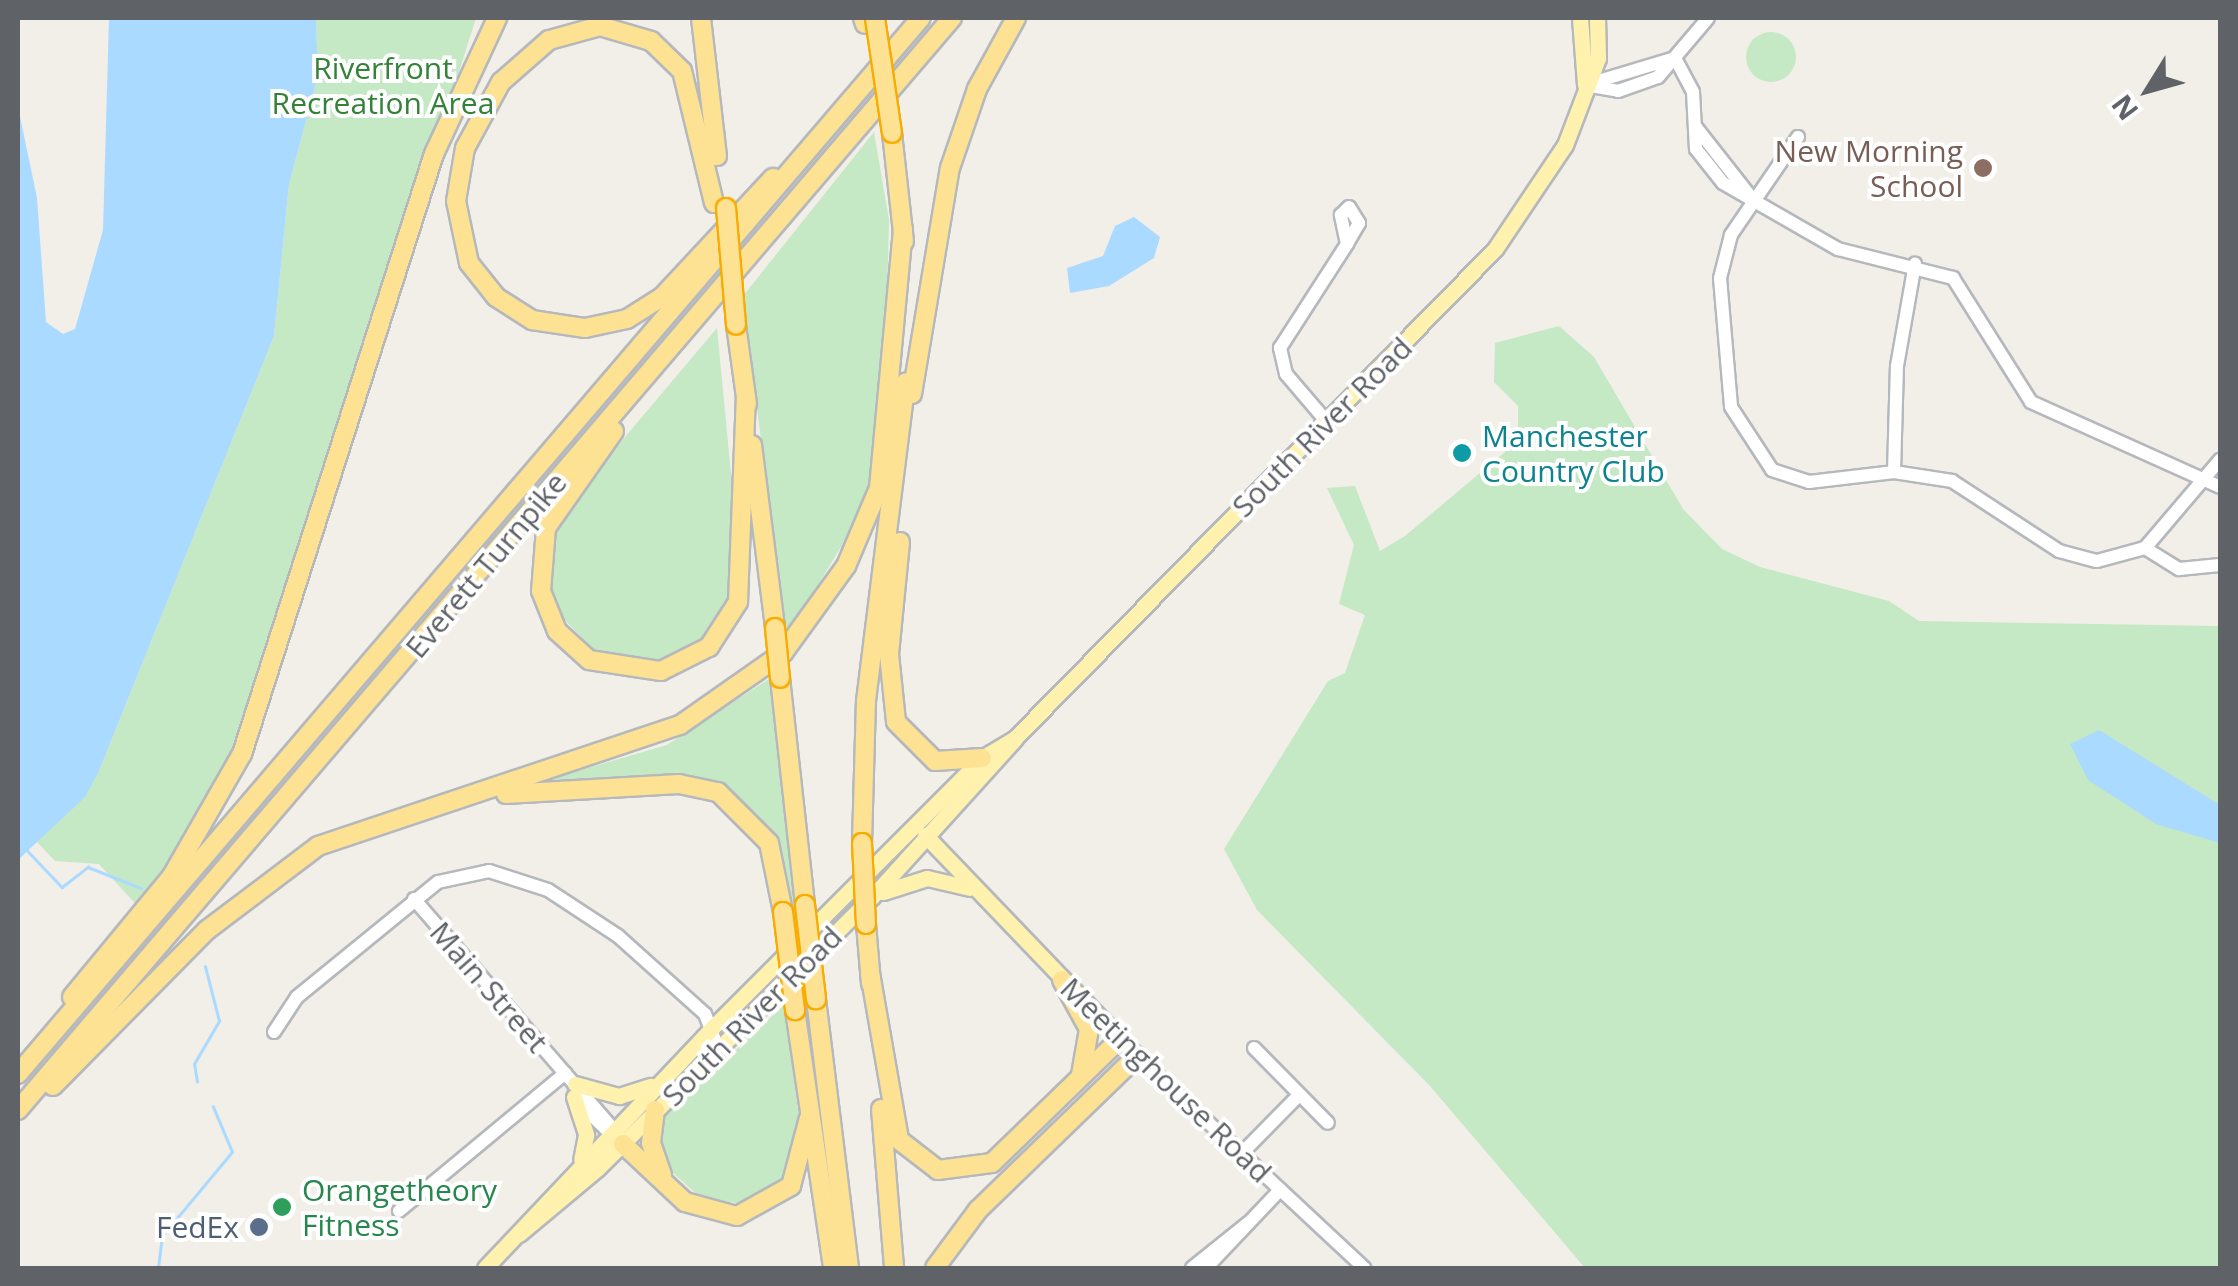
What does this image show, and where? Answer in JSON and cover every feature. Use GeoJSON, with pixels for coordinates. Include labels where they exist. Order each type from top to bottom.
{"type":"FeatureCollection","features":[{"type":"Feature","properties":{"kind":"highway"},"geometry":{"type":"LineString","coordinates":[[18,1063],[172,876],[238,764],[434,154],[497,18]]}},
{"type":"Feature","properties":{"kind":"highway"},"geometry":{"type":"LineString","coordinates":[[700,18],[720,206]]}},
{"type":"Feature","properties":{"kind":"highway","name":"Everett Turnpike"},"geometry":{"type":"LineString","coordinates":[[18,1110],[952,18]]}},
{"type":"Feature","properties":{"kind":"highway"},"geometry":{"type":"LineString","coordinates":[[894,1268],[862,843],[866,701],[944,190],[976,89],[1016,18]]}},
{"type":"Feature","properties":{"kind":"highway"},"geometry":{"type":"LineString","coordinates":[[868,20],[892,133],[903,229],[904,438]]}},
{"type":"Feature","properties":{"kind":"highway","name":"Everett Turnpike"},"geometry":{"type":"LineString","coordinates":[[18,1074],[862,90],[916,21]]}},
{"type":"Feature","properties":{"kind":"highway"},"geometry":{"type":"LineString","coordinates":[[849,1268],[736,325],[732,259],[720,206],[682,70],[651,41],[600,26],[549,40],[500,82],[468,138],[456,201],[470,264],[496,297],[542,324],[606,326],[662,297],[862,90]]}},
{"type":"Feature","properties":{"kind":"highway"},"geometry":{"type":"LineString","coordinates":[[18,1122],[268,880],[379,820],[471,797],[607,754],[717,705],[784,653],[820,608],[879,488],[903,229]]}},
{"type":"Feature","properties":{"kind":"highway"},"geometry":{"type":"LineString","coordinates":[[682,336],[556,509],[540,548],[547,612],[588,660],[661,672],[723,631],[744,570],[746,396]]}},
{"type":"Feature","properties":{"kind":"highway"},"geometry":{"type":"LineString","coordinates":[[899,467],[894,713],[907,740],[935,761],[982,758]]}},
{"type":"Feature","properties":{"kind":"highway"},"geometry":{"type":"LineString","coordinates":[[471,797],[679,784],[718,792],[769,844],[783,912],[833,1268]]}},
{"type":"Feature","properties":{"kind":"highway"},"geometry":{"type":"LineString","coordinates":[[870,973],[890,1115],[922,1165],[952,1174],[992,1163],[1120,1039]]}},
{"type":"Feature","properties":{"kind":"highway"},"geometry":{"type":"LineString","coordinates":[[1062,980],[1089,1029],[1078,1082]]}},
{"type":"Feature","properties":{"kind":"highway"},"geometry":{"type":"LineString","coordinates":[[936,1268],[978,1210],[1137,1056]]}},
{"type":"Feature","properties":{"kind":"highway"},"geometry":{"type":"LineString","coordinates":[[656,1110],[651,1142],[666,1185]]}},
{"type":"Feature","properties":{"kind":"highway"},"geometry":{"type":"LineString","coordinates":[[615,1135],[666,1185],[719,1215],[767,1207],[800,1168],[809,1118]]}},
{"type":"Feature","properties":{"kind":"main road","name":"South River Road"},"geometry":{"type":"LineString","coordinates":[[1580,18],[1585,84]]}},
{"type":"Feature","properties":{"kind":"main road","name":"South River Road"},"geometry":{"type":"LineString","coordinates":[[486,1268],[580,1162],[656,1110],[926,843],[1015,738],[1326,422],[1527,210],[1565,145],[1598,58],[1597,18]]}},
{"type":"Feature","properties":{"kind":"main road","name":"South River Road"},"geometry":{"type":"LineString","coordinates":[[515,1236],[615,1135],[658,1082],[982,758],[1015,738]]}},
{"type":"Feature","properties":{"kind":"main road","name":"Meetinghouse Road"},"geometry":{"type":"LineString","coordinates":[[910,830],[1137,1056]]}},
{"type":"Feature","properties":{"kind":"main road"},"geometry":{"type":"LineString","coordinates":[[872,897],[928,878],[970,888]]}},
{"type":"Feature","properties":{"kind":"main road"},"geometry":{"type":"LineString","coordinates":[[580,1162],[586,1135],[571,1085],[619,1096],[658,1082]]}},
{"type":"Feature","properties":{"kind":"street"},"geometry":{"type":"LineString","coordinates":[[1585,84],[1675,58],[1708,18]]}},
{"type":"Feature","properties":{"kind":"street"},"geometry":{"type":"LineString","coordinates":[[1675,58],[1693,92],[1702,160],[1752,198],[1838,248],[1915,264],[1964,288],[2010,379],[2032,402],[2220,487]]}},
{"type":"Feature","properties":{"kind":"street"},"geometry":{"type":"LineString","coordinates":[[1696,126],[1752,198]]}},
{"type":"Feature","properties":{"kind":"street"},"geometry":{"type":"LineString","coordinates":[[1798,137],[1752,198],[1720,278],[1721,364],[1746,444],[1794,480],[1894,472],[1978,492],[2072,556],[2109,560],[2146,548],[2220,460]]}},
{"type":"Feature","properties":{"kind":"street"},"geometry":{"type":"LineString","coordinates":[[1326,422],[1286,374],[1280,348],[1347,244]]}},
{"type":"Feature","properties":{"kind":"street"},"geometry":{"type":"LineString","coordinates":[[1894,472],[1897,366],[1915,264]]}},
{"type":"Feature","properties":{"kind":"street"},"geometry":{"type":"LineString","coordinates":[[2146,548],[2179,569],[2220,566]]}},
{"type":"Feature","properties":{"kind":"street"},"geometry":{"type":"LineString","coordinates":[[274,1032],[297,996],[414,899],[464,872],[514,874],[618,936],[693,1004],[718,1048]]}},
{"type":"Feature","properties":{"kind":"street","name":"Main Street"},"geometry":{"type":"LineString","coordinates":[[414,899],[615,1135]]}},
{"type":"Feature","properties":{"kind":"street"},"geometry":{"type":"LineString","coordinates":[[1254,1048],[1328,1124]]}},
{"type":"Feature","properties":{"kind":"street","name":"Meetinghouse Road"},"geometry":{"type":"LineString","coordinates":[[1137,1056],[1364,1268]]}},
{"type":"Feature","properties":{"kind":"street"},"geometry":{"type":"LineString","coordinates":[[398,1211],[571,1085]]}},
{"type":"Feature","properties":{"kind":"street"},"geometry":{"type":"LineString","coordinates":[[1242,1153],[1298,1096]]}},
{"type":"Feature","properties":{"kind":"street"},"geometry":{"type":"LineString","coordinates":[[1206,1268],[1280,1190]]}},
{"type":"Feature","properties":{"kind":"street"},"geometry":{"type":"LineString","coordinates":[[1192,1268],[1248,1223]]}},
{"type":"Feature","properties":{"kind":"green space","name":"Riverfront Recreation Area"},"geometry":{"type":"Polygon","coordinates":[[[316,18],[476,18],[251,728],[143,912],[99,864],[55,861],[36,841],[99,771],[274,336],[289,184],[318,76],[316,18]]]}},
{"type":"Feature","properties":{"kind":"green space"},"geometry":{"type":"Polygon","coordinates":[[[1771,32],[1789,39],[1796,57],[1789,75],[1771,82],[1753,75],[1746,57],[1753,39],[1771,32]]]}},
{"type":"Feature","properties":{"kind":"green space"},"geometry":{"type":"Polygon","coordinates":[[[874,132],[889,220],[884,414],[865,507],[786,638],[743,296],[874,132]]]}},
{"type":"Feature","properties":{"kind":"green space","name":"Manchester Country Club"},"geometry":{"type":"Polygon","coordinates":[[[1559,326],[1594,357],[1683,509],[1722,549],[1760,567],[1889,601],[1919,621],[2220,626],[2220,1268],[1585,1268],[1430,1086],[1257,910],[1224,849],[1328,681],[1345,673],[1365,615],[1339,604],[1354,545],[1327,488],[1355,486],[1380,551],[1405,536],[1518,441],[1518,406],[1494,382],[1495,343],[1559,326]]]}},
{"type":"Feature","properties":{"kind":"green space"},"geometry":{"type":"Polygon","coordinates":[[[717,328],[735,516],[727,602],[711,634],[660,664],[602,658],[552,607],[547,543],[560,514],[717,328]]]}},
{"type":"Feature","properties":{"kind":"green space"},"geometry":{"type":"Polygon","coordinates":[[[769,679],[798,919],[792,924],[771,828],[719,785],[536,783],[667,745],[769,679]]]}},
{"type":"Feature","properties":{"kind":"green space"},"geometry":{"type":"Polygon","coordinates":[[[784,1005],[799,1117],[790,1176],[748,1204],[702,1199],[661,1162],[659,1122],[784,1005]]]}},
{"type":"Feature","properties":{"kind":"water"},"geometry":{"type":"Polygon","coordinates":[[[109,18],[316,18],[318,76],[289,184],[274,336],[99,771],[85,797],[18,860],[18,107],[37,198],[46,322],[63,334],[75,329],[103,230],[109,18]]]}},
{"type":"Feature","properties":{"kind":"water"},"geometry":{"type":"Polygon","coordinates":[[[1134,217],[1160,237],[1154,258],[1109,286],[1070,293],[1067,268],[1103,256],[1115,226],[1134,217]]]}},
{"type":"Feature","properties":{"kind":"water"},"geometry":{"type":"Polygon","coordinates":[[[2099,730],[2220,805],[2220,843],[2156,824],[2088,780],[2070,744],[2099,730]]]}},
{"type":"Feature","properties":{"kind":"waterway"},"geometry":{"type":"LineString","coordinates":[[25,848],[62,887],[88,867],[141,888]]}},
{"type":"Feature","properties":{"kind":"waterway"},"geometry":{"type":"LineString","coordinates":[[197,1082],[194,1064],[219,1021],[205,967]]}},
{"type":"Feature","properties":{"kind":"waterway"},"geometry":{"type":"LineString","coordinates":[[158,1268],[162,1236],[232,1152],[213,1107]]}},
{"type":"Feature","properties":{"kind":"place","name":"New Morning School"},"geometry":{"type":"Point","coordinates":[1983,168]}},
{"type":"Feature","properties":{"kind":"place","name":"Manchester Country Club"},"geometry":{"type":"Point","coordinates":[1462,453]}},
{"type":"Feature","properties":{"kind":"place","name":"Orangetheory Fitness"},"geometry":{"type":"Point","coordinates":[282,1207]}},
{"type":"Feature","properties":{"kind":"place","name":"FedEx"},"geometry":{"type":"Point","coordinates":[259,1227]}}]}
